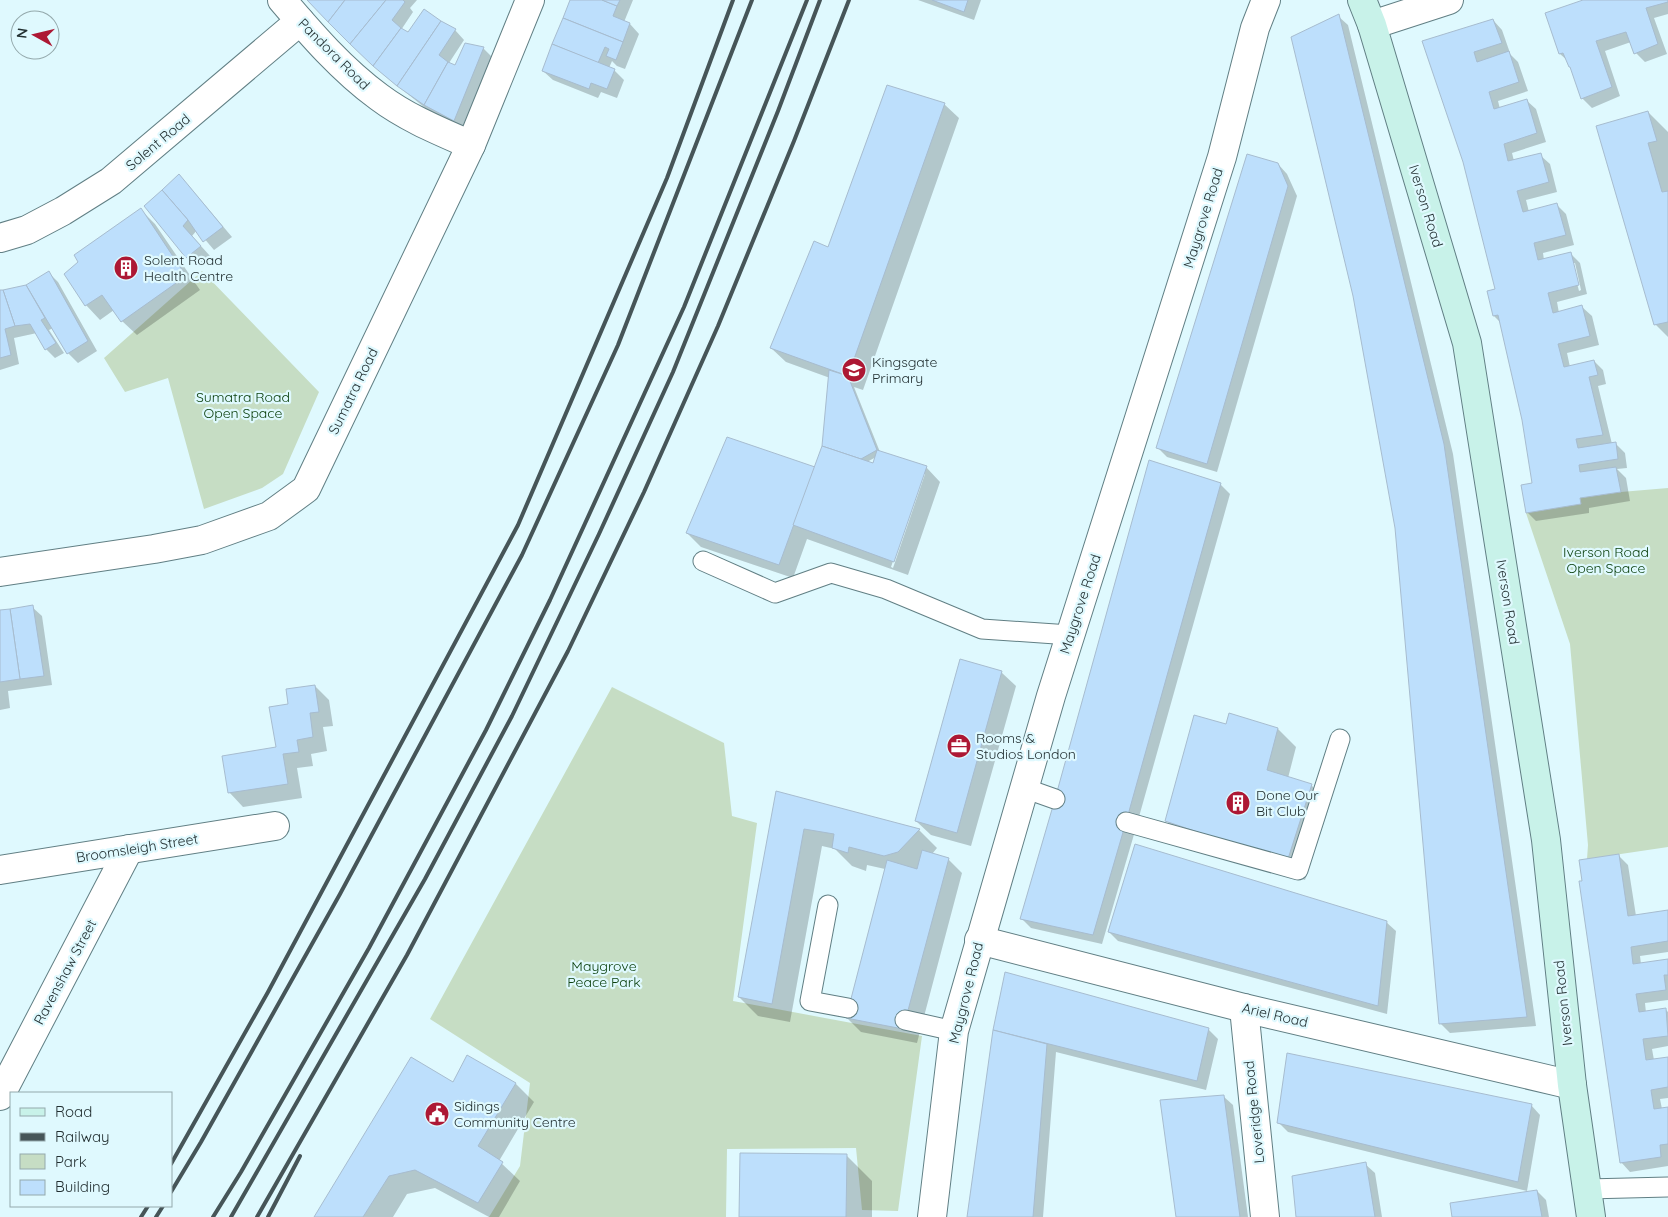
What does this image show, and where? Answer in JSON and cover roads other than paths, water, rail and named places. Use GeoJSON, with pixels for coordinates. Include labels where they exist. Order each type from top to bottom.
{"type":"FeatureCollection","features":[{"type":"Feature","properties":{"kind":"main road","name":"Iverson Road"},"geometry":{"type":"LineString","coordinates":[[1362,0],[1372,25],[1467,343],[1546,840],[1572,1085],[1591,1217]]}},
{"type":"Feature","properties":{"kind":"street","name":"Pandora Road"},"geometry":{"type":"LineString","coordinates":[[282,0],[348,71],[379,98],[415,120],[471,145]]}},
{"type":"Feature","properties":{"kind":"street","name":"Sumatra Road"},"geometry":{"type":"LineString","coordinates":[[0,572],[202,540],[268,516],[306,489],[471,145],[530,0]]}},
{"type":"Feature","properties":{"kind":"street","name":"Maygrove Road"},"geometry":{"type":"LineString","coordinates":[[932,1217],[954,1031],[1070,635],[1222,157],[1256,28],[1266,0]]}},
{"type":"Feature","properties":{"kind":"street"},"geometry":{"type":"LineString","coordinates":[[1372,25],[1449,0]]}},
{"type":"Feature","properties":{"kind":"street","name":"Solent Road"},"geometry":{"type":"LineString","coordinates":[[0,238],[27,230],[63,211],[111,181],[300,21]]}},
{"type":"Feature","properties":{"kind":"street","name":"Broomsleigh Street"},"geometry":{"type":"LineString","coordinates":[[0,870],[275,826]]}},
{"type":"Feature","properties":{"kind":"street","name":"Ravenshaw Street"},"geometry":{"type":"LineString","coordinates":[[0,1096],[129,849]]}},
{"type":"Feature","properties":{"kind":"street","name":"Ariel Road"},"geometry":{"type":"LineString","coordinates":[[980,940],[1244,1008],[1572,1085]]}},
{"type":"Feature","properties":{"kind":"street","name":"Loveridge Road"},"geometry":{"type":"LineString","coordinates":[[1244,1008],[1265,1217]]}},
{"type":"Feature","properties":{"kind":"lane"},"geometry":{"type":"LineString","coordinates":[[703,561],[775,593],[831,573],[886,589],[982,629],[1070,635]]}},
{"type":"Feature","properties":{"kind":"lane"},"geometry":{"type":"LineString","coordinates":[[1126,822],[1298,870],[1340,739]]}},
{"type":"Feature","properties":{"kind":"lane"},"geometry":{"type":"LineString","coordinates":[[1024,788],[1055,799]]}},
{"type":"Feature","properties":{"kind":"lane"},"geometry":{"type":"LineString","coordinates":[[828,905],[810,1001],[848,1008]]}},
{"type":"Feature","properties":{"kind":"lane"},"geometry":{"type":"LineString","coordinates":[[905,1020],[954,1031]]}},
{"type":"Feature","properties":{"kind":"lane"},"geometry":{"type":"LineString","coordinates":[[1587,1190],[1668,1187]]}},
{"type":"Feature","properties":{"kind":"railway"},"geometry":{"type":"LineString","coordinates":[[172,1162],[268,992],[518,525],[667,178],[733,0]]}},
{"type":"Feature","properties":{"kind":"railway"},"geometry":{"type":"LineString","coordinates":[[172,1190],[340,894],[522,555],[618,345],[752,0]]}},
{"type":"Feature","properties":{"kind":"railway"},"geometry":{"type":"LineString","coordinates":[[213,1217],[241,1172],[369,948],[486,730],[550,600],[684,307],[807,0]]}},
{"type":"Feature","properties":{"kind":"railway"},"geometry":{"type":"LineString","coordinates":[[231,1217],[425,879],[512,716],[599,534],[673,372],[778,111],[820,0]]}},
{"type":"Feature","properties":{"kind":"railway"},"geometry":{"type":"LineString","coordinates":[[257,1217],[407,955],[568,651],[644,492],[718,326],[794,141],[849,0]]}},
{"type":"Feature","properties":{"kind":"railway"},"geometry":{"type":"LineString","coordinates":[[268,1217],[300,1156]]}},
{"type":"Feature","properties":{"kind":"railway"},"geometry":{"type":"LineString","coordinates":[[141,1217],[147,1207]]}},
{"type":"Feature","properties":{"kind":"railway"},"geometry":{"type":"LineString","coordinates":[[156,1217],[162,1207]]}},
{"type":"Feature","properties":{"kind":"place","name":"Solent Road Health Centre"},"geometry":{"type":"Point","coordinates":[126,268]}},
{"type":"Feature","properties":{"kind":"place","name":"Kingsgate Primary"},"geometry":{"type":"Point","coordinates":[854,370]}},
{"type":"Feature","properties":{"kind":"place","name":"Rooms & Studios London"},"geometry":{"type":"Point","coordinates":[959,746]}},
{"type":"Feature","properties":{"kind":"place","name":"Done Our Bit Club"},"geometry":{"type":"Point","coordinates":[1238,803]}},
{"type":"Feature","properties":{"kind":"place","name":"Sidings Community Centre"},"geometry":{"type":"Point","coordinates":[437,1114]}},
{"type":"Feature","properties":{"kind":"park label","name":"Sumatra Road Open Space"},"geometry":{"type":"Point","coordinates":[243,406]}},
{"type":"Feature","properties":{"kind":"park label","name":"Iverson Road Open Space"},"geometry":{"type":"Point","coordinates":[1606,560]}},
{"type":"Feature","properties":{"kind":"park label","name":"Maygrove Peace Park"},"geometry":{"type":"Point","coordinates":[604,974]}}]}
